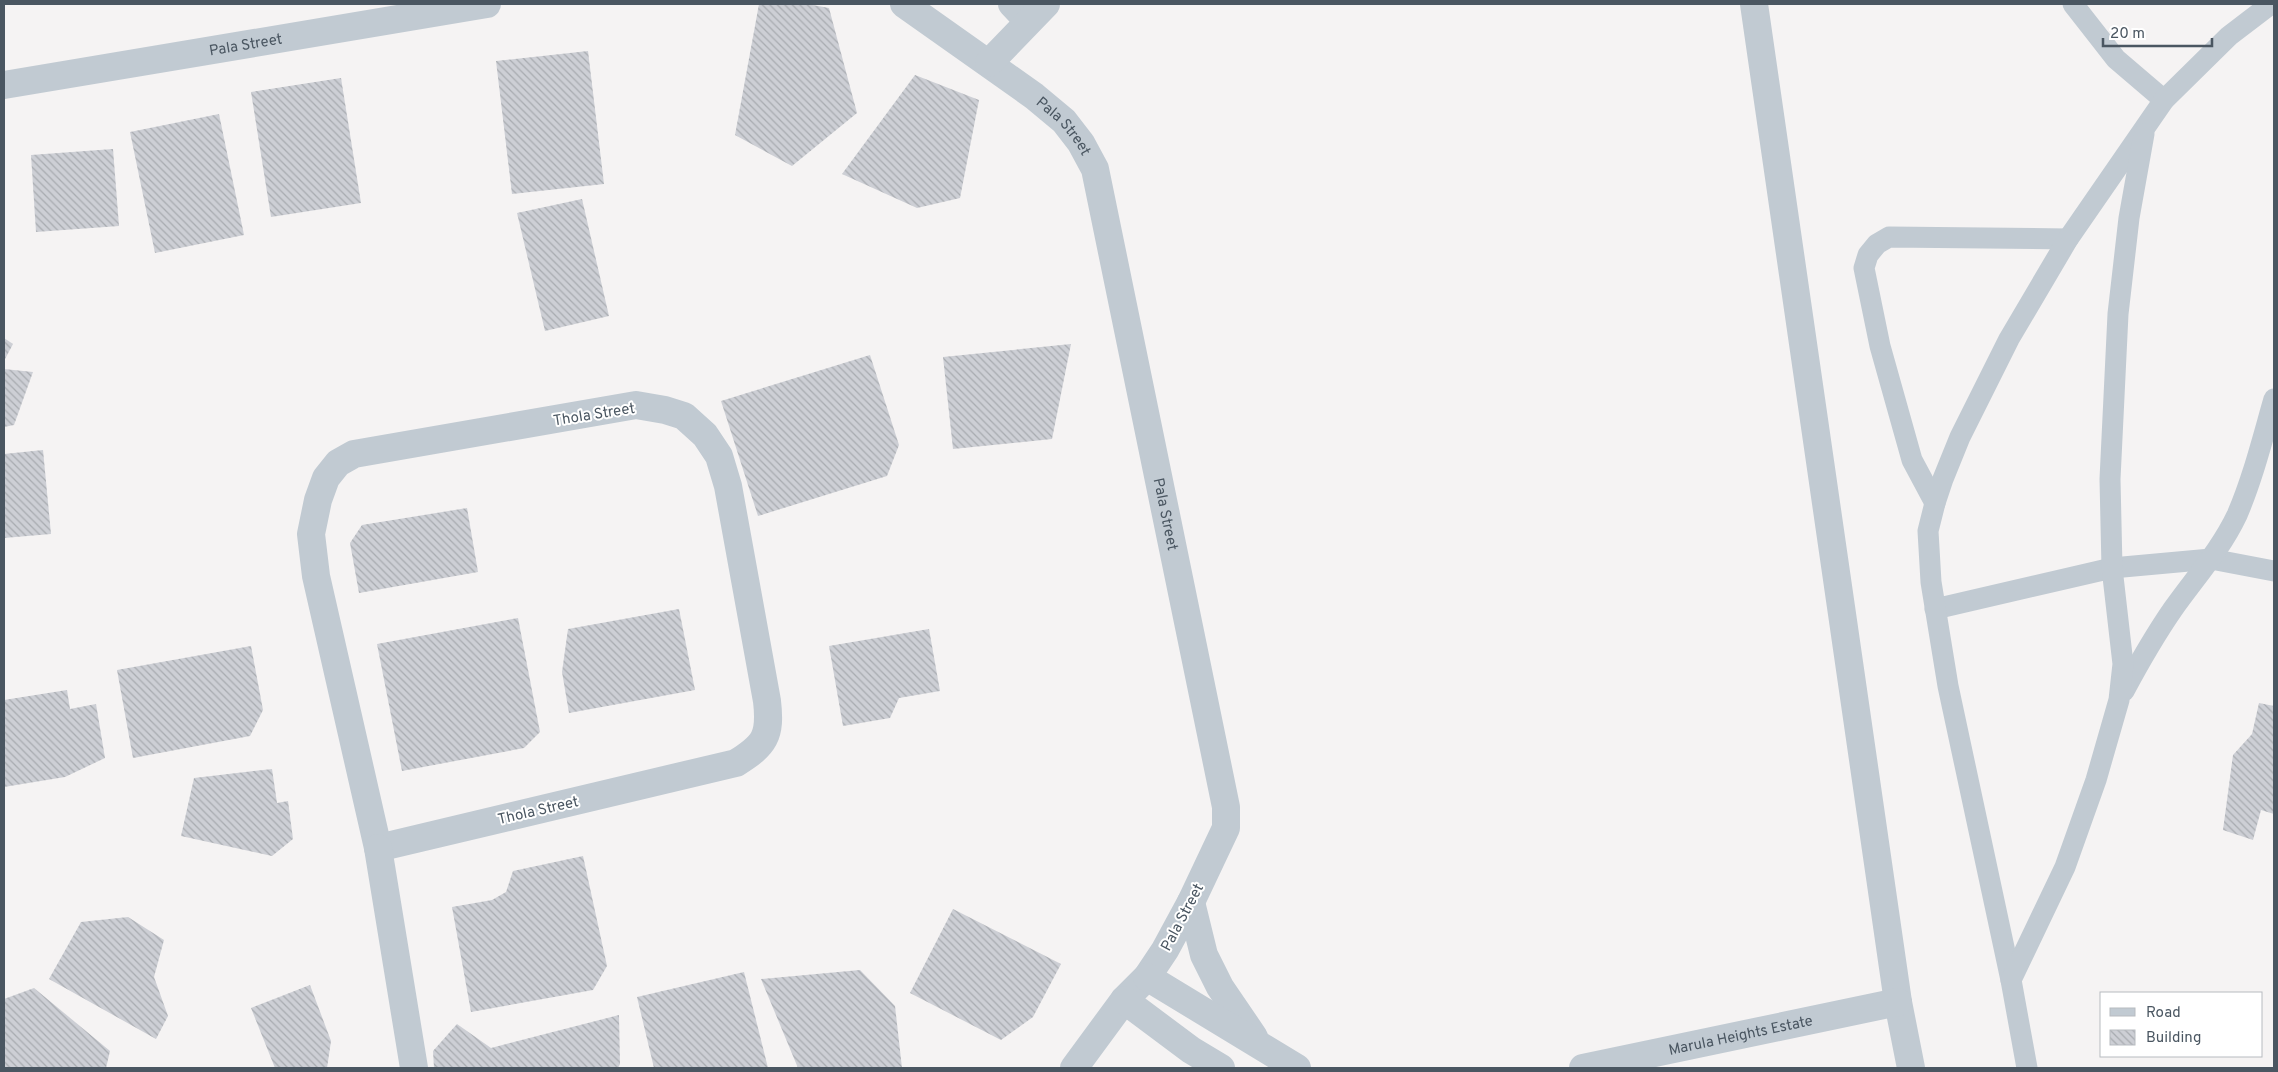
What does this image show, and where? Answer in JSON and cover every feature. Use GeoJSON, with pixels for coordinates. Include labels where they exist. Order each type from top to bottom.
{"type":"FeatureCollection","features":[{"type":"Feature","properties":{"kind":"street","name":"Pala Street"},"geometry":{"type":"LineString","coordinates":[[4,85],[487,4]]}},
{"type":"Feature","properties":{"kind":"street","name":"Pala Street"},"geometry":{"type":"LineString","coordinates":[[904,4],[1034,96],[1064,122],[1081,143],[1096,169],[1226,807],[1226,828],[1191,902],[1147,977],[1124,1000],[1074,1068]]}},
{"type":"Feature","properties":{"kind":"street"},"geometry":{"type":"LineString","coordinates":[[1754,4],[1898,1002],[1911,1068]]}},
{"type":"Feature","properties":{"kind":"street"},"geometry":{"type":"LineString","coordinates":[[989,63],[1028,10]]}},
{"type":"Feature","properties":{"kind":"street","name":"Thola Street"},"geometry":{"type":"LineString","coordinates":[[378,848],[736,763],[756,751],[766,735],[769,721],[728,486],[719,456],[705,435],[684,416],[665,410],[636,405],[354,454],[338,463],[326,478],[311,534],[316,576],[378,848],[414,1068]]}},
{"type":"Feature","properties":{"kind":"street"},"geometry":{"type":"LineString","coordinates":[[1191,902],[1204,955],[1220,987],[1259,1044]]}},
{"type":"Feature","properties":{"kind":"street"},"geometry":{"type":"LineString","coordinates":[[1147,977],[1297,1068]]}},
{"type":"Feature","properties":{"kind":"street"},"geometry":{"type":"LineString","coordinates":[[1124,1000],[1191,1050],[1221,1068]]}},
{"type":"Feature","properties":{"kind":"street","name":"Marula Heights Estate"},"geometry":{"type":"LineString","coordinates":[[1583,1068],[1898,1002]]}},
{"type":"Feature","properties":{"kind":"lane"},"geometry":{"type":"LineString","coordinates":[[2073,4],[2116,60],[2164,100]]}},
{"type":"Feature","properties":{"kind":"lane"},"geometry":{"type":"LineString","coordinates":[[2027,1068],[2011,980],[1948,686],[1935,609],[1929,560],[1928,531],[1943,478],[1960,437],[2005,348],[2068,239],[2164,100],[2229,36],[2271,4]]}},
{"type":"Feature","properties":{"kind":"lane"},"geometry":{"type":"LineString","coordinates":[[2011,980],[2065,867],[2096,780],[2119,700],[2122,664],[2112,568],[2110,479],[2118,314],[2129,218],[2145,128]]}},
{"type":"Feature","properties":{"kind":"lane"},"geometry":{"type":"LineString","coordinates":[[1936,503],[1912,460],[1880,346],[1864,268],[1868,255],[1877,244],[1889,237],[2068,239]]}},
{"type":"Feature","properties":{"kind":"lane"},"geometry":{"type":"LineString","coordinates":[[2119,700],[2146,650],[2173,609],[2211,559],[2236,515],[2269,436],[2274,399]]}},
{"type":"Feature","properties":{"kind":"lane"},"geometry":{"type":"LineString","coordinates":[[1935,609],[2112,568],[2211,559],[2274,571]]}},
{"type":"Feature","properties":{"kind":"building"},"geometry":{"type":"Polygon","coordinates":[[[759,4],[807,4],[829,8],[857,113],[792,166],[735,135],[759,4]]]}},
{"type":"Feature","properties":{"kind":"building"},"geometry":{"type":"Polygon","coordinates":[[[588,51],[604,184],[512,194],[496,61],[588,51]]]}},
{"type":"Feature","properties":{"kind":"building"},"geometry":{"type":"Polygon","coordinates":[[[915,75],[979,100],[960,198],[917,208],[842,174],[915,75]]]}},
{"type":"Feature","properties":{"kind":"building"},"geometry":{"type":"Polygon","coordinates":[[[341,78],[361,203],[271,217],[251,92],[341,78]]]}},
{"type":"Feature","properties":{"kind":"building"},"geometry":{"type":"Polygon","coordinates":[[[219,114],[244,235],[155,253],[130,132],[219,114]]]}},
{"type":"Feature","properties":{"kind":"building"},"geometry":{"type":"Polygon","coordinates":[[[113,149],[119,226],[36,232],[31,155],[113,149]]]}},
{"type":"Feature","properties":{"kind":"building"},"geometry":{"type":"Polygon","coordinates":[[[582,199],[609,316],[545,331],[517,213],[582,199]]]}},
{"type":"Feature","properties":{"kind":"building"},"geometry":{"type":"Polygon","coordinates":[[[4,338],[13,344],[4,361],[4,338]]]}},
{"type":"Feature","properties":{"kind":"building"},"geometry":{"type":"Polygon","coordinates":[[[1071,344],[1052,439],[953,449],[943,357],[1071,344]]]}},
{"type":"Feature","properties":{"kind":"building"},"geometry":{"type":"Polygon","coordinates":[[[870,355],[899,445],[887,476],[758,516],[721,401],[870,355]]]}},
{"type":"Feature","properties":{"kind":"building"},"geometry":{"type":"Polygon","coordinates":[[[4,369],[33,372],[14,425],[4,427],[4,369]]]}},
{"type":"Feature","properties":{"kind":"building"},"geometry":{"type":"Polygon","coordinates":[[[43,450],[51,534],[4,538],[4,454],[43,450]]]}},
{"type":"Feature","properties":{"kind":"building"},"geometry":{"type":"Polygon","coordinates":[[[467,508],[478,572],[359,593],[350,543],[362,525],[467,508]]]}},
{"type":"Feature","properties":{"kind":"building"},"geometry":{"type":"Polygon","coordinates":[[[679,609],[695,690],[569,713],[562,672],[568,629],[679,609]]]}},
{"type":"Feature","properties":{"kind":"building"},"geometry":{"type":"Polygon","coordinates":[[[518,618],[540,732],[524,748],[402,771],[377,644],[518,618]]]}},
{"type":"Feature","properties":{"kind":"building"},"geometry":{"type":"Polygon","coordinates":[[[929,629],[940,691],[899,698],[890,718],[843,726],[829,646],[929,629]]]}},
{"type":"Feature","properties":{"kind":"building"},"geometry":{"type":"Polygon","coordinates":[[[251,646],[263,710],[250,736],[133,758],[117,670],[251,646]]]}},
{"type":"Feature","properties":{"kind":"building"},"geometry":{"type":"Polygon","coordinates":[[[67,690],[70,709],[96,704],[105,758],[65,777],[4,787],[4,700],[67,690]]]}},
{"type":"Feature","properties":{"kind":"building"},"geometry":{"type":"Polygon","coordinates":[[[2259,703],[2274,706],[2274,814],[2261,810],[2253,840],[2223,830],[2233,755],[2252,734],[2259,703]]]}},
{"type":"Feature","properties":{"kind":"building"},"geometry":{"type":"Polygon","coordinates":[[[272,769],[277,803],[288,801],[293,839],[272,856],[181,836],[194,778],[272,769]]]}},
{"type":"Feature","properties":{"kind":"building"},"geometry":{"type":"Polygon","coordinates":[[[583,856],[607,966],[593,990],[471,1012],[452,907],[492,900],[506,892],[513,871],[583,856]]]}},
{"type":"Feature","properties":{"kind":"building"},"geometry":{"type":"Polygon","coordinates":[[[953,909],[1061,964],[1033,1017],[1001,1040],[910,993],[953,909]]]}},
{"type":"Feature","properties":{"kind":"building"},"geometry":{"type":"Polygon","coordinates":[[[128,917],[164,940],[154,977],[168,1016],[156,1039],[49,979],[81,922],[128,917]]]}},
{"type":"Feature","properties":{"kind":"building"},"geometry":{"type":"Polygon","coordinates":[[[860,970],[895,1006],[902,1068],[798,1068],[761,979],[860,970]]]}},
{"type":"Feature","properties":{"kind":"building"},"geometry":{"type":"Polygon","coordinates":[[[744,972],[768,1068],[654,1068],[637,997],[744,972]]]}},
{"type":"Feature","properties":{"kind":"building"},"geometry":{"type":"Polygon","coordinates":[[[310,985],[331,1041],[327,1068],[275,1068],[251,1008],[310,985]]]}},
{"type":"Feature","properties":{"kind":"building"},"geometry":{"type":"Polygon","coordinates":[[[34,988],[110,1051],[106,1068],[4,1068],[4,999],[34,988]]]}},
{"type":"Feature","properties":{"kind":"building"},"geometry":{"type":"Polygon","coordinates":[[[619,1015],[620,1064],[618,1068],[434,1068],[433,1051],[457,1024],[491,1048],[619,1015]]]}}]}
